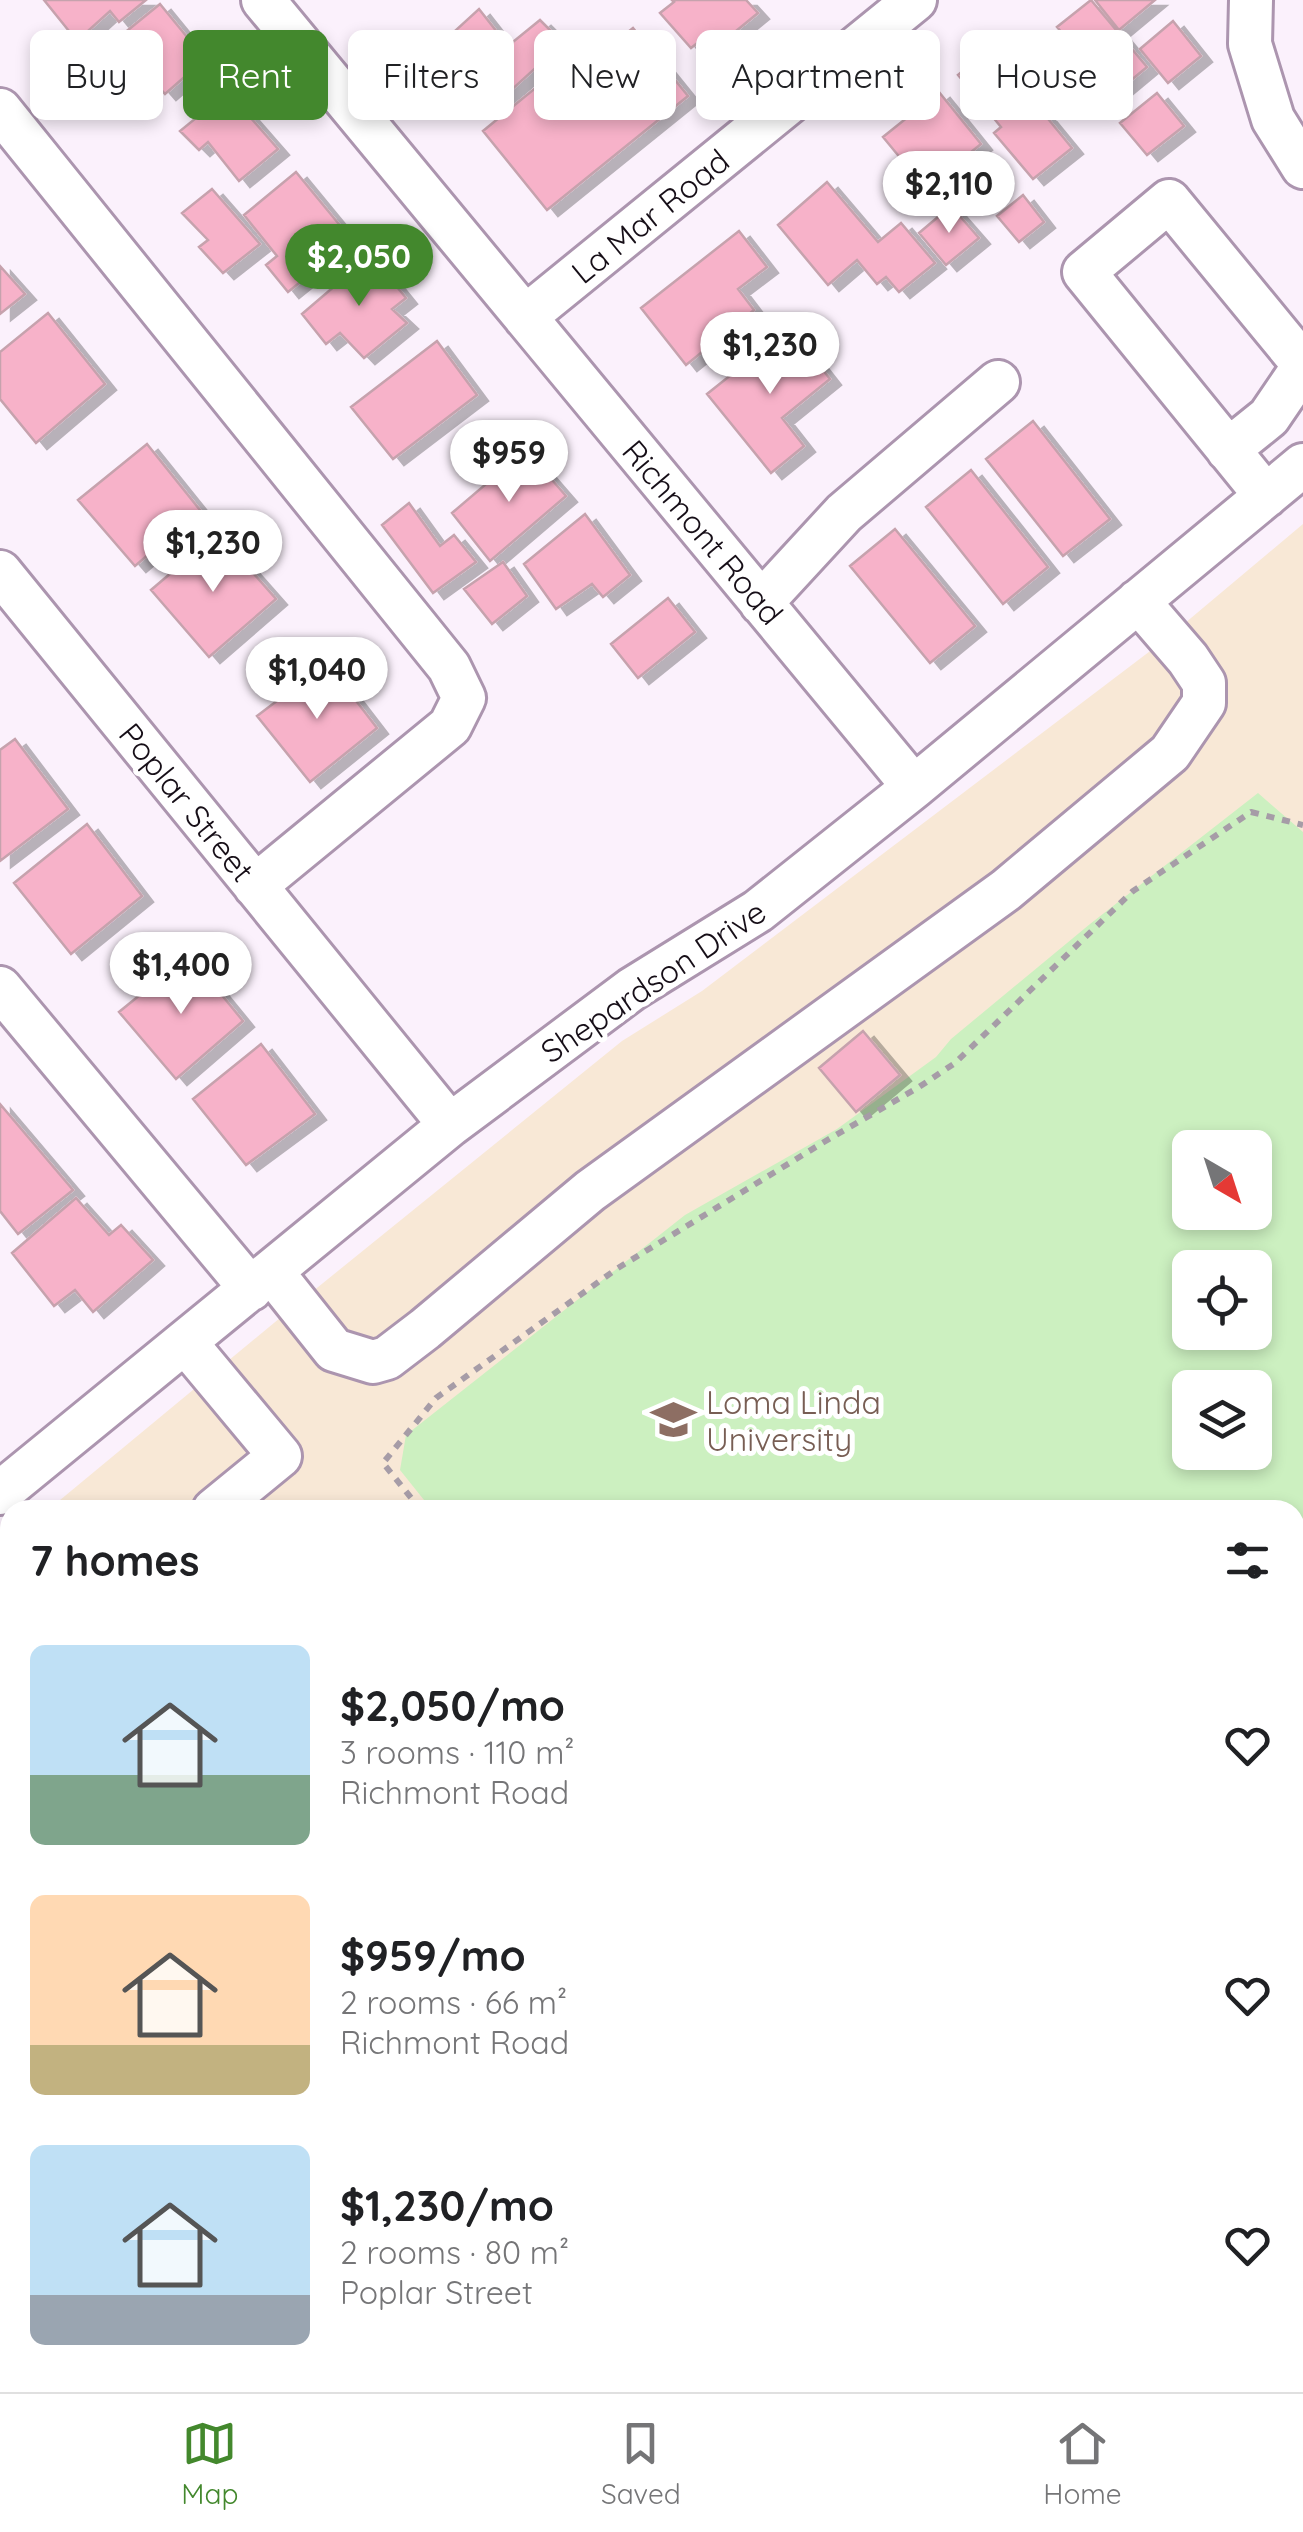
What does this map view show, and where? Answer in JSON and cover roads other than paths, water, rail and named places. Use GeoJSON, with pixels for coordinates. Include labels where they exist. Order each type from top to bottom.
{"type":"FeatureCollection","features":[{"type":"Feature","properties":{"kind":"street","name":"Richmont Road"},"geometry":{"type":"LineString","coordinates":[[263,0],[914,787]]}},
{"type":"Feature","properties":{"kind":"street","name":"La Mar Road"},"geometry":{"type":"LineString","coordinates":[[525,317],[915,0]]}},
{"type":"Feature","properties":{"kind":"street"},"geometry":{"type":"LineString","coordinates":[[1251,0],[1250,44],[1273,119],[1303,167]]}},
{"type":"Feature","properties":{"kind":"street"},"geometry":{"type":"LineString","coordinates":[[0,110],[450,667],[464,698],[450,726],[255,886]]}},
{"type":"Feature","properties":{"kind":"street"},"geometry":{"type":"LineString","coordinates":[[1228,450],[1269,417],[1303,366],[1169,201],[1084,272],[1228,450],[1266,496]]}},
{"type":"Feature","properties":{"kind":"street"},"geometry":{"type":"LineString","coordinates":[[762,603],[844,513],[998,382]]}},
{"type":"Feature","properties":{"kind":"street","name":"Shepardson Drive"},"geometry":{"type":"LineString","coordinates":[[6,1475],[185,1342],[450,1124],[632,988],[758,911],[1303,465]]}},
{"type":"Feature","properties":{"kind":"street","name":"Poplar Street"},"geometry":{"type":"LineString","coordinates":[[0,572],[450,1124]]}},
{"type":"Feature","properties":{"kind":"street"},"geometry":{"type":"LineString","coordinates":[[0,988],[261,1280],[334,1350],[373,1362],[386,1358],[590,1190],[1006,890],[1170,754],[1204,703],[1204,682],[1138,601]]}},
{"type":"Feature","properties":{"kind":"street"},"geometry":{"type":"LineString","coordinates":[[185,1342],[280,1456],[226,1500]]}},
{"type":"Feature","properties":{"kind":"place","name":"Loma Linda University"},"geometry":{"type":"Point","coordinates":[673,1420]}}]}
